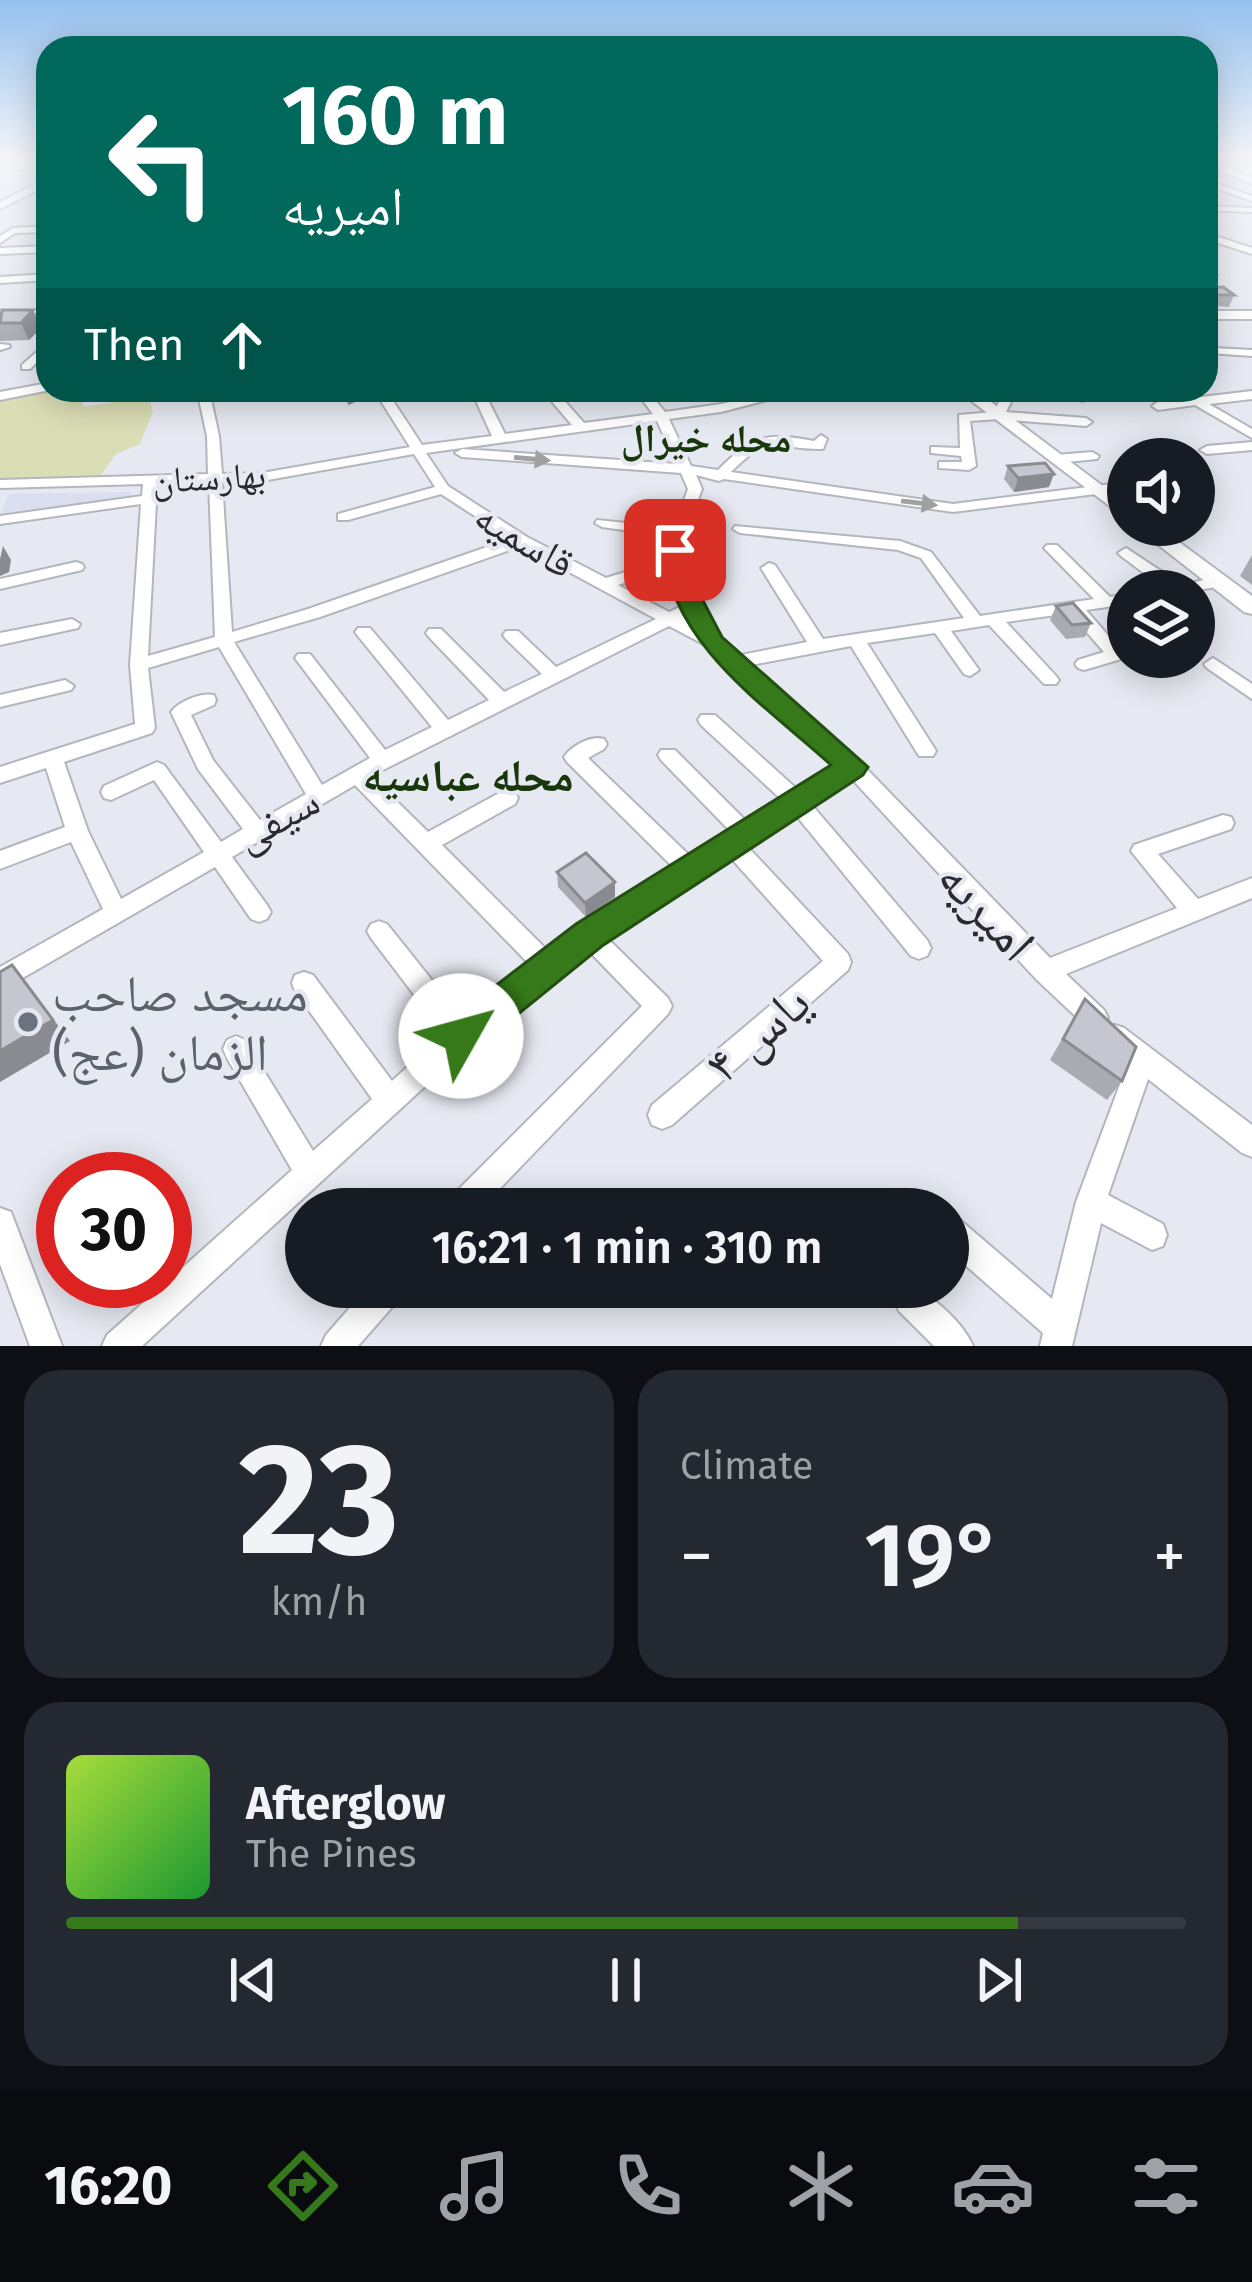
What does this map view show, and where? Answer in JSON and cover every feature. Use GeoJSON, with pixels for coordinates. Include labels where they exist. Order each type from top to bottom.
{"type":"FeatureCollection","features":[{"type":"Feature","properties":{"kind":"main road"},"geometry":{"type":"LineString","coordinates":[[1218,315],[1248,317]]}},
{"type":"Feature","properties":{"kind":"main road"},"geometry":{"type":"LineString","coordinates":[[0,319],[36,319]]}},
{"type":"Feature","properties":{"kind":"main road"},"geometry":{"type":"LineString","coordinates":[[985,402],[1107,498]]}},
{"type":"Feature","properties":{"kind":"main road"},"geometry":{"type":"LineString","coordinates":[[1170,546],[1252,608]]}},
{"type":"Feature","properties":{"kind":"street"},"geometry":{"type":"LineString","coordinates":[[0,245],[13,230],[36,228]]}},
{"type":"Feature","properties":{"kind":"street"},"geometry":{"type":"LineString","coordinates":[[1218,240],[1252,251]]}},
{"type":"Feature","properties":{"kind":"street"},"geometry":{"type":"LineString","coordinates":[[1230,244],[1252,240]]}},
{"type":"Feature","properties":{"kind":"street"},"geometry":{"type":"LineString","coordinates":[[0,245],[16,243]]}},
{"type":"Feature","properties":{"kind":"street"},"geometry":{"type":"LineString","coordinates":[[0,245],[36,248]]}},
{"type":"Feature","properties":{"kind":"street"},"geometry":{"type":"LineString","coordinates":[[5,279],[36,256]]}},
{"type":"Feature","properties":{"kind":"street"},"geometry":{"type":"LineString","coordinates":[[5,279],[36,278]]}},
{"type":"Feature","properties":{"kind":"street"},"geometry":{"type":"LineString","coordinates":[[1218,351],[1252,352]]}},
{"type":"Feature","properties":{"kind":"street"},"geometry":{"type":"LineString","coordinates":[[26,368],[36,358]]}},
{"type":"Feature","properties":{"kind":"street"},"geometry":{"type":"LineString","coordinates":[[0,396],[36,389]]}},
{"type":"Feature","properties":{"kind":"street"},"geometry":{"type":"LineString","coordinates":[[1218,396],[1252,395]]}},
{"type":"Feature","properties":{"kind":"street"},"geometry":{"type":"LineString","coordinates":[[206,402],[213,436],[224,640],[317,795]]}},
{"type":"Feature","properties":{"kind":"street","name":"قاسمیه"},"geometry":{"type":"LineString","coordinates":[[387,402],[443,489],[522,540],[712,642]]}},
{"type":"Feature","properties":{"kind":"street"},"geometry":{"type":"LineString","coordinates":[[483,402],[501,440]]}},
{"type":"Feature","properties":{"kind":"street"},"geometry":{"type":"LineString","coordinates":[[559,402],[583,429]]}},
{"type":"Feature","properties":{"kind":"street"},"geometry":{"type":"LineString","coordinates":[[650,402],[690,470],[695,489],[677,533],[676,561],[691,608],[712,642]]}},
{"type":"Feature","properties":{"kind":"street"},"geometry":{"type":"LineString","coordinates":[[416,450],[754,402]]}},
{"type":"Feature","properties":{"kind":"street"},"geometry":{"type":"LineString","coordinates":[[998,415],[1005,402]]}},
{"type":"Feature","properties":{"kind":"street"},"geometry":{"type":"LineString","coordinates":[[1213,402],[1252,434]]}},
{"type":"Feature","properties":{"kind":"street"},"geometry":{"type":"LineString","coordinates":[[944,465],[969,466],[963,418],[998,415],[1086,422]]}},
{"type":"Feature","properties":{"kind":"street"},"geometry":{"type":"LineString","coordinates":[[719,477],[754,442],[769,437],[818,446],[821,439]]}},
{"type":"Feature","properties":{"kind":"street"},"geometry":{"type":"LineString","coordinates":[[1215,449],[1252,446]]}},
{"type":"Feature","properties":{"kind":"street"},"geometry":{"type":"LineString","coordinates":[[416,450],[690,470],[953,508],[1107,487]]}},
{"type":"Feature","properties":{"kind":"street","name":"بهارستان"},"geometry":{"type":"LineString","coordinates":[[2,488],[149,490],[262,477],[416,450]]}},
{"type":"Feature","properties":{"kind":"street"},"geometry":{"type":"LineString","coordinates":[[936,450],[967,452]]}},
{"type":"Feature","properties":{"kind":"street"},"geometry":{"type":"LineString","coordinates":[[1057,460],[1092,456]]}},
{"type":"Feature","properties":{"kind":"street"},"geometry":{"type":"LineString","coordinates":[[344,517],[443,489]]}},
{"type":"Feature","properties":{"kind":"street"},"geometry":{"type":"LineString","coordinates":[[0,520],[149,490],[139,665],[145,728],[0,775]]}},
{"type":"Feature","properties":{"kind":"street"},"geometry":{"type":"LineString","coordinates":[[602,523],[677,533]]}},
{"type":"Feature","properties":{"kind":"street"},"geometry":{"type":"LineString","coordinates":[[740,529],[901,546],[926,555],[984,620],[1049,680]]}},
{"type":"Feature","properties":{"kind":"street"},"geometry":{"type":"LineString","coordinates":[[139,665],[314,613],[522,540]]}},
{"type":"Feature","properties":{"kind":"street"},"geometry":{"type":"LineString","coordinates":[[1052,548],[1107,602]]}},
{"type":"Feature","properties":{"kind":"street"},"geometry":{"type":"LineString","coordinates":[[1126,553],[1149,570]]}},
{"type":"Feature","properties":{"kind":"street"},"geometry":{"type":"LineString","coordinates":[[601,584],[676,561]]}},
{"type":"Feature","properties":{"kind":"street"},"geometry":{"type":"LineString","coordinates":[[382,566],[395,586]]}},
{"type":"Feature","properties":{"kind":"street"},"geometry":{"type":"LineString","coordinates":[[0,584],[76,567]]}},
{"type":"Feature","properties":{"kind":"street"},"geometry":{"type":"LineString","coordinates":[[769,568],[818,645]]}},
{"type":"Feature","properties":{"kind":"street"},"geometry":{"type":"LineString","coordinates":[[353,574],[365,596]]}},
{"type":"Feature","properties":{"kind":"street"},"geometry":{"type":"LineString","coordinates":[[307,593],[314,613]]}},
{"type":"Feature","properties":{"kind":"street"},"geometry":{"type":"LineString","coordinates":[[735,662],[1107,602]]}},
{"type":"Feature","properties":{"kind":"street","name":"سیفی"},"geometry":{"type":"LineString","coordinates":[[0,980],[382,760],[691,608]]}},
{"type":"Feature","properties":{"kind":"street"},"geometry":{"type":"LineString","coordinates":[[1074,608],[1107,639]]}},
{"type":"Feature","properties":{"kind":"street"},"geometry":{"type":"LineString","coordinates":[[0,639],[73,624]]}},
{"type":"Feature","properties":{"kind":"street"},"geometry":{"type":"LineString","coordinates":[[939,627],[970,670]]}},
{"type":"Feature","properties":{"kind":"street"},"geometry":{"type":"LineString","coordinates":[[364,632],[444,728]]}},
{"type":"Feature","properties":{"kind":"street"},"geometry":{"type":"LineString","coordinates":[[435,633],[502,701]]}},
{"type":"Feature","properties":{"kind":"street"},"geometry":{"type":"LineString","coordinates":[[512,635],[555,676]]}},
{"type":"Feature","properties":{"kind":"street"},"geometry":{"type":"LineString","coordinates":[[856,640],[926,751]]}},
{"type":"Feature","properties":{"kind":"street","name":"امیریه"},"geometry":{"type":"LineString","coordinates":[[712,642],[853,767],[1045,971],[1142,1062],[1252,1143]]}},
{"type":"Feature","properties":{"kind":"street"},"geometry":{"type":"LineString","coordinates":[[1084,664],[1107,657]]}},
{"type":"Feature","properties":{"kind":"street"},"geometry":{"type":"LineString","coordinates":[[304,658],[382,760]]}},
{"type":"Feature","properties":{"kind":"street"},"geometry":{"type":"LineString","coordinates":[[1215,665],[1252,693]]}},
{"type":"Feature","properties":{"kind":"street"},"geometry":{"type":"LineString","coordinates":[[0,701],[64,686]]}},
{"type":"Feature","properties":{"kind":"street"},"geometry":{"type":"LineString","coordinates":[[208,700],[180,712],[206,764],[256,830]]}},
{"type":"Feature","properties":{"kind":"street"},"geometry":{"type":"LineString","coordinates":[[708,720],[796,802],[919,948]]}},
{"type":"Feature","properties":{"kind":"street"},"geometry":{"type":"LineString","coordinates":[[597,744],[574,757],[688,868]]}},
{"type":"Feature","properties":{"kind":"street"},"geometry":{"type":"LineString","coordinates":[[668,755],[738,838]]}},
{"type":"Feature","properties":{"kind":"street"},"geometry":{"type":"LineString","coordinates":[[53,758],[76,831],[117,914]]}},
{"type":"Feature","properties":{"kind":"street"},"geometry":{"type":"LineString","coordinates":[[118,1346],[461,1036],[589,935],[853,767]]}},
{"type":"Feature","properties":{"kind":"street"},"geometry":{"type":"LineString","coordinates":[[111,792],[158,770],[259,912]]}},
{"type":"Feature","properties":{"kind":"street"},"geometry":{"type":"LineString","coordinates":[[358,774],[548,968]]}},
{"type":"Feature","properties":{"kind":"street"},"geometry":{"type":"LineString","coordinates":[[427,843],[508,798]]}},
{"type":"Feature","properties":{"kind":"street"},"geometry":{"type":"LineString","coordinates":[[1194,910],[1142,851],[1223,823]]}},
{"type":"Feature","properties":{"kind":"street"},"geometry":{"type":"LineString","coordinates":[[0,860],[76,831]]}},
{"type":"Feature","properties":{"kind":"street","name":"یاس ۴"},"geometry":{"type":"LineString","coordinates":[[662,1115],[839,962],[738,838]]}},
{"type":"Feature","properties":{"kind":"street"},"geometry":{"type":"LineString","coordinates":[[1045,971],[1252,888]]}},
{"type":"Feature","properties":{"kind":"street"},"geometry":{"type":"LineString","coordinates":[[379,931],[461,1036]]}},
{"type":"Feature","properties":{"kind":"street"},"geometry":{"type":"LineString","coordinates":[[485,1188],[659,1006],[589,935]]}},
{"type":"Feature","properties":{"kind":"street"},"geometry":{"type":"LineString","coordinates":[[304,983],[390,1101]]}},
{"type":"Feature","properties":{"kind":"street"},"geometry":{"type":"LineString","coordinates":[[236,1049],[310,1173]]}},
{"type":"Feature","properties":{"kind":"street"},"geometry":{"type":"LineString","coordinates":[[969,1251],[1058,1336],[1091,1202],[1142,1062]]}},
{"type":"Feature","properties":{"kind":"street"},"geometry":{"type":"LineString","coordinates":[[1091,1202],[1152,1235]]}},
{"type":"Feature","properties":{"kind":"street"},"geometry":{"type":"LineString","coordinates":[[0,1223],[46,1346]]}},
{"type":"Feature","properties":{"kind":"street"},"geometry":{"type":"LineString","coordinates":[[337,1346],[370,1308]]}},
{"type":"Feature","properties":{"kind":"street"},"geometry":{"type":"LineString","coordinates":[[918,1308],[957,1346]]}},
{"type":"Feature","properties":{"kind":"shaded area"},"geometry":{"type":"Polygon","coordinates":[[[131,492],[131,498],[0,518],[8,494],[131,492]]]}},
{"type":"Feature","properties":{"kind":"green space"},"geometry":{"type":"Polygon","coordinates":[[[36,394],[36,402],[81,402],[84,407],[150,402],[153,411],[140,444],[116,454],[100,476],[0,479],[0,401],[36,394]]]}},
{"type":"Feature","properties":{"kind":"building"},"geometry":{"type":"Polygon","coordinates":[[[2,310],[33,310],[21,323],[0,323],[2,310]]]}},
{"type":"Feature","properties":{"kind":"building"},"geometry":{"type":"Polygon","coordinates":[[[1045,463],[1054,474],[1018,478],[1008,466],[1045,463]]]}},
{"type":"Feature","properties":{"kind":"building"},"geometry":{"type":"Polygon","coordinates":[[[1073,603],[1091,623],[1072,625],[1056,606],[1073,603]]]}},
{"type":"Feature","properties":{"kind":"building"},"geometry":{"type":"Polygon","coordinates":[[[586,853],[615,882],[585,903],[557,872],[586,853]]]}},
{"type":"Feature","properties":{"kind":"building"},"geometry":{"type":"Polygon","coordinates":[[[12,965],[53,1020],[0,1051],[0,972],[12,965]]]}},
{"type":"Feature","properties":{"kind":"building"},"geometry":{"type":"Polygon","coordinates":[[[1085,999],[1136,1047],[1122,1081],[1063,1039],[1085,999]]]}},
{"type":"Feature","properties":{"kind":"place","name":"مسجد صاحب الزمان (عج)"},"geometry":{"type":"Point","coordinates":[28,1022]}},
{"type":"Feature","properties":{"kind":"district","name":"محله خیرال"},"geometry":{"type":"Point","coordinates":[706,438]}},
{"type":"Feature","properties":{"kind":"district","name":"محله عباسیه"},"geometry":{"type":"Point","coordinates":[468,775]}},
{"type":"Feature","properties":{"kind":"route"},"geometry":{"type":"LineString","coordinates":[[461,1036],[589,935],[853,767],[712,642],[678,576],[675,550]]}}]}
